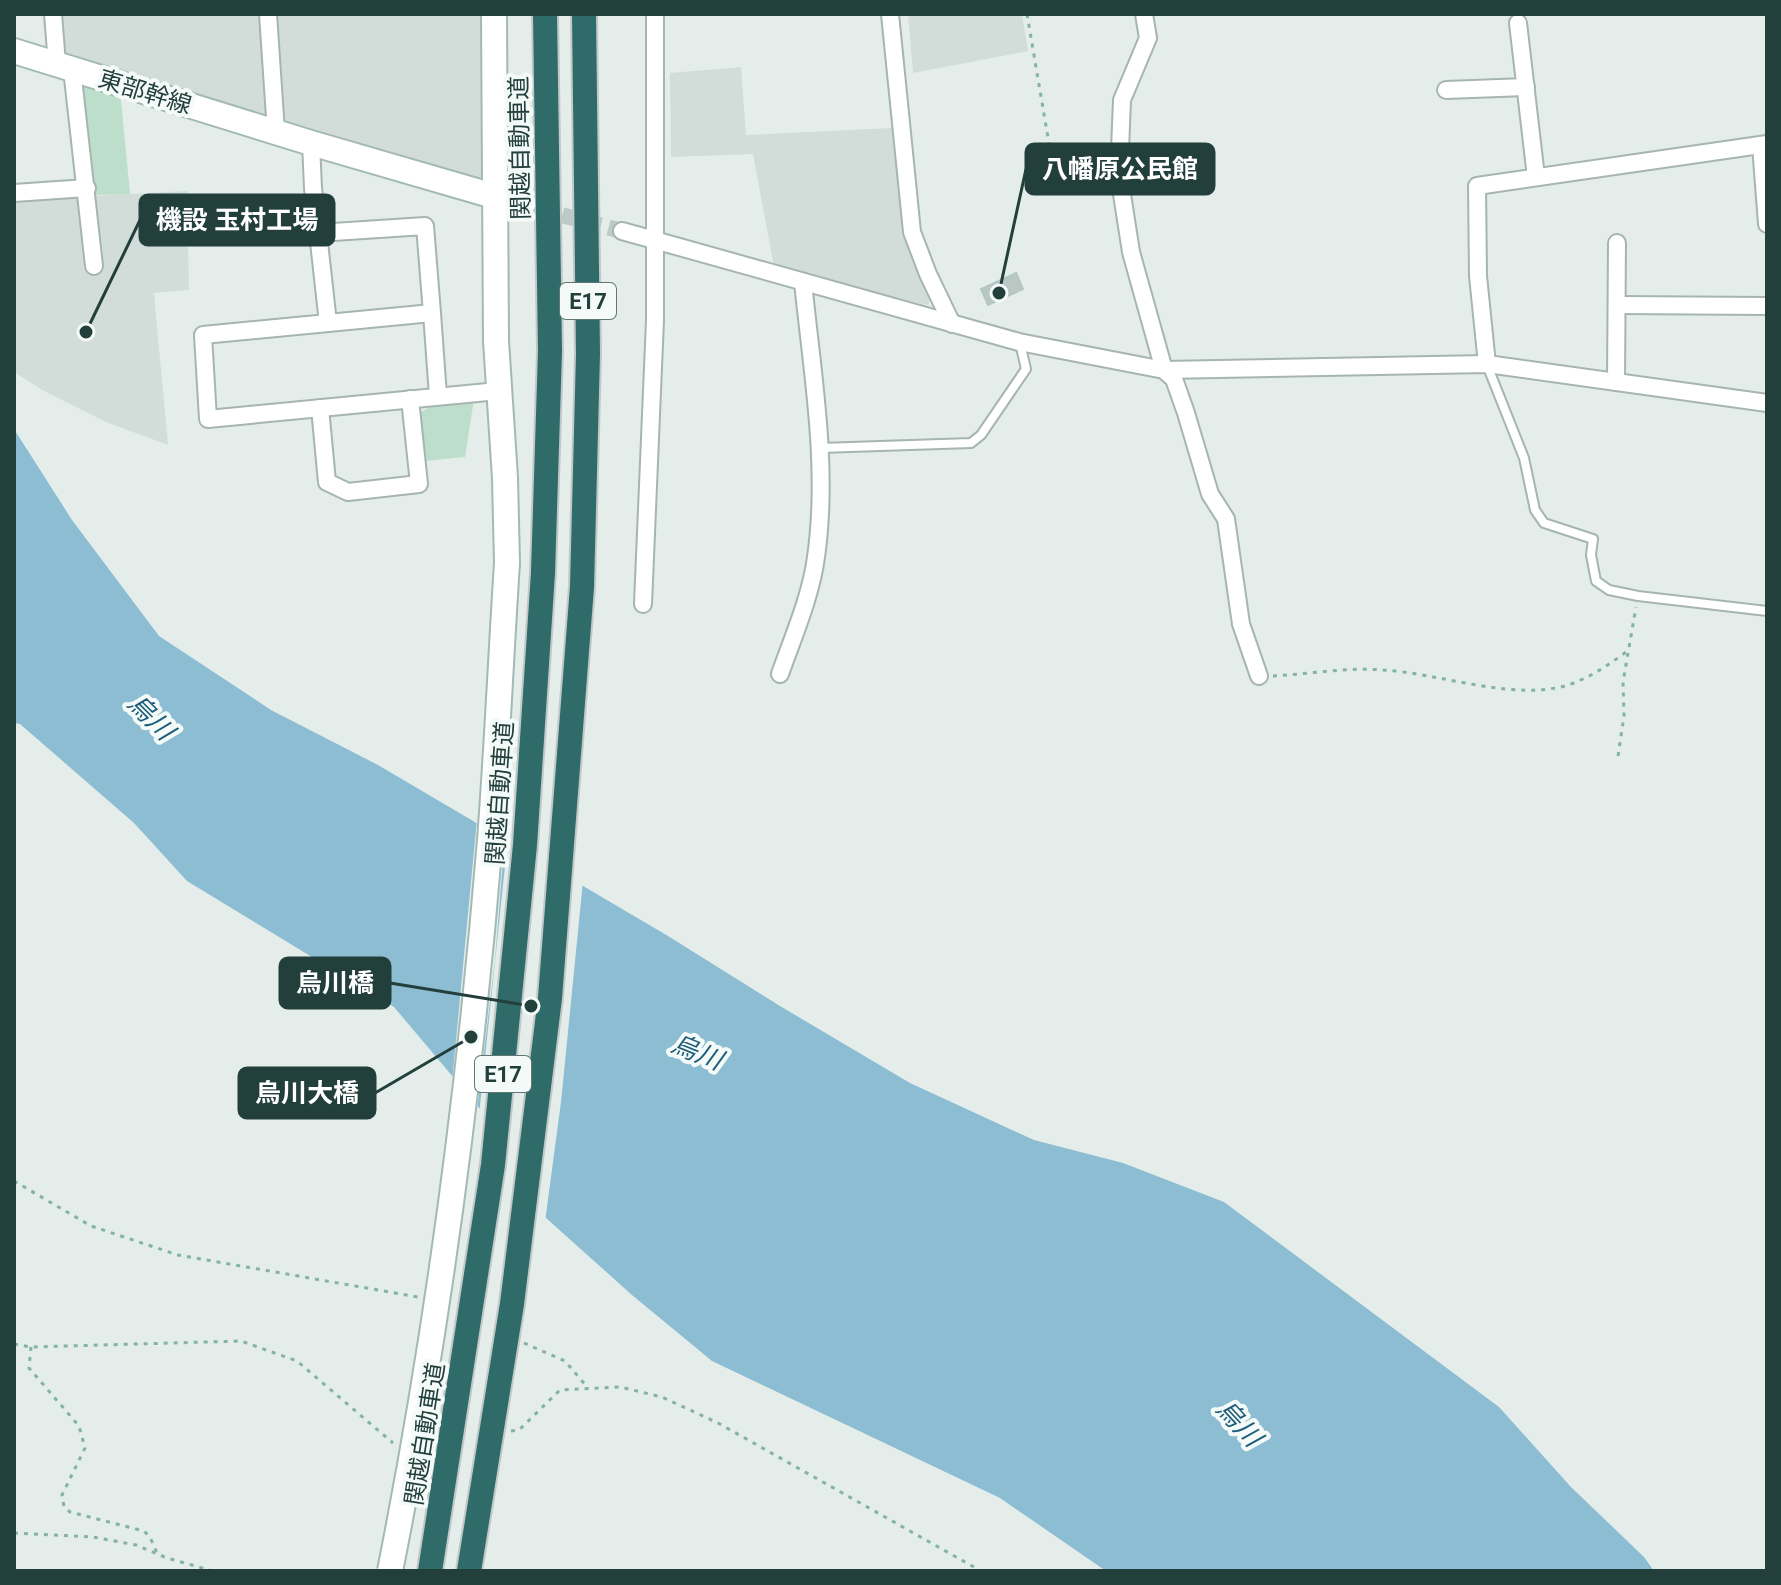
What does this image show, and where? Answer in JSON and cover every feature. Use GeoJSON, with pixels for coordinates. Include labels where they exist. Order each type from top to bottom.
{"type":"FeatureCollection","features":[{"type":"Feature","properties":{"kind":"highway","name":"関越自動車道"},"geometry":{"type":"LineString","coordinates":[[430,1571],[473,1311],[496,1135],[525,845],[543,573],[550,351],[545,14]]}},
{"type":"Feature","properties":{"kind":"highway","name":"E17"},"geometry":{"type":"LineString","coordinates":[[469,1571],[512,1304],[550,998],[582,587],[588,354],[584,14]]}},
{"type":"Feature","properties":{"kind":"street"},"geometry":{"type":"LineString","coordinates":[[53,14],[87,188],[94,266]]}},
{"type":"Feature","properties":{"kind":"street"},"geometry":{"type":"LineString","coordinates":[[268,14],[276,132]]}},
{"type":"Feature","properties":{"kind":"street"},"geometry":{"type":"LineString","coordinates":[[390,1571],[434,1326],[465,1087],[490,840],[507,563],[505,478],[498,391],[494,14]]}},
{"type":"Feature","properties":{"kind":"street"},"geometry":{"type":"LineString","coordinates":[[643,604],[655,320],[655,14]]}},
{"type":"Feature","properties":{"kind":"street"},"geometry":{"type":"LineString","coordinates":[[890,14],[912,232],[952,324]]}},
{"type":"Feature","properties":{"kind":"street"},"geometry":{"type":"LineString","coordinates":[[1144,14],[1148,38],[1122,100],[1119,175],[1131,252],[1164,370],[1174,379],[1210,494],[1226,519],[1241,624],[1259,676]]}},
{"type":"Feature","properties":{"kind":"street"},"geometry":{"type":"LineString","coordinates":[[1518,23],[1536,177]]}},
{"type":"Feature","properties":{"kind":"street","name":"東部幹線"},"geometry":{"type":"LineString","coordinates":[[14,51],[497,197]]}},
{"type":"Feature","properties":{"kind":"street"},"geometry":{"type":"LineString","coordinates":[[1446,90],[1526,87]]}},
{"type":"Feature","properties":{"kind":"street"},"geometry":{"type":"LineString","coordinates":[[311,143],[328,323]]}},
{"type":"Feature","properties":{"kind":"street"},"geometry":{"type":"LineString","coordinates":[[1487,364],[1478,276],[1477,186],[1764,144],[1767,224]]}},
{"type":"Feature","properties":{"kind":"street"},"geometry":{"type":"LineString","coordinates":[[14,193],[87,188]]}},
{"type":"Feature","properties":{"kind":"street"},"geometry":{"type":"LineString","coordinates":[[497,197],[527,205]]}},
{"type":"Feature","properties":{"kind":"street"},"geometry":{"type":"LineString","coordinates":[[318,233],[425,226],[438,396]]}},
{"type":"Feature","properties":{"kind":"street"},"geometry":{"type":"LineString","coordinates":[[622,231],[1019,342],[1164,370],[1487,364],[1767,403]]}},
{"type":"Feature","properties":{"kind":"street"},"geometry":{"type":"LineString","coordinates":[[1616,382],[1617,243]]}},
{"type":"Feature","properties":{"kind":"street"},"geometry":{"type":"LineString","coordinates":[[780,674],[816,560],[820,505],[803,282]]}},
{"type":"Feature","properties":{"kind":"street"},"geometry":{"type":"LineString","coordinates":[[1617,305],[1767,306]]}},
{"type":"Feature","properties":{"kind":"street"},"geometry":{"type":"LineString","coordinates":[[432,313],[203,335],[208,419],[498,391]]}},
{"type":"Feature","properties":{"kind":"street"},"geometry":{"type":"LineString","coordinates":[[320,408],[327,482],[348,492],[419,484],[410,399]]}},
{"type":"Feature","properties":{"kind":"lane"},"geometry":{"type":"LineString","coordinates":[[818,448],[971,443],[981,435],[1026,369],[1019,342]]}},
{"type":"Feature","properties":{"kind":"lane"},"geometry":{"type":"LineString","coordinates":[[1487,364],[1524,458],[1535,510],[1544,523],[1593,539],[1591,555],[1596,581],[1609,590],[1638,596],[1767,611]]}},
{"type":"Feature","properties":{"kind":"path"},"geometry":{"type":"LineString","coordinates":[[1027,14],[1055,179]]}},
{"type":"Feature","properties":{"kind":"path"},"geometry":{"type":"LineString","coordinates":[[1618,756],[1624,716],[1623,682],[1638,596]]}},
{"type":"Feature","properties":{"kind":"path"},"geometry":{"type":"LineString","coordinates":[[1259,676],[1387,670],[1531,692],[1571,684],[1603,669],[1629,650]]}},
{"type":"Feature","properties":{"kind":"path"},"geometry":{"type":"LineString","coordinates":[[14,1181],[91,1226],[178,1255],[423,1298]]}},
{"type":"Feature","properties":{"kind":"path"},"geometry":{"type":"LineString","coordinates":[[522,1342],[565,1361],[588,1388]]}},
{"type":"Feature","properties":{"kind":"path"},"geometry":{"type":"LineString","coordinates":[[31,1347],[29,1368],[79,1426],[85,1448],[62,1495],[64,1507],[70,1512],[144,1531],[157,1553]]}},
{"type":"Feature","properties":{"kind":"path"},"geometry":{"type":"LineString","coordinates":[[14,1533],[93,1537],[136,1545],[213,1571]]}},
{"type":"Feature","properties":{"kind":"shaded area"},"geometry":{"type":"Polygon","coordinates":[[[59,14],[483,14],[490,187],[68,59],[61,52],[59,14]]]}},
{"type":"Feature","properties":{"kind":"shaded area"},"geometry":{"type":"Polygon","coordinates":[[[908,14],[1022,14],[1028,51],[913,73],[908,14]]]}},
{"type":"Feature","properties":{"kind":"shaded area"},"geometry":{"type":"Polygon","coordinates":[[[741,67],[746,135],[892,128],[901,212],[909,251],[930,302],[927,305],[774,267],[753,154],[671,157],[670,73],[741,67]]]}},
{"type":"Feature","properties":{"kind":"shaded area"},"geometry":{"type":"Polygon","coordinates":[[[187,191],[189,290],[154,293],[168,445],[106,422],[14,372],[14,200],[187,191]]]}},
{"type":"Feature","properties":{"kind":"green space"},"geometry":{"type":"Polygon","coordinates":[[[78,77],[120,90],[130,194],[95,195],[78,77]]]}},
{"type":"Feature","properties":{"kind":"green space"},"geometry":{"type":"Polygon","coordinates":[[[474,399],[465,457],[424,461],[420,413],[432,405],[474,399]]]}},
{"type":"Feature","properties":{"kind":"water","name":"烏川"},"geometry":{"type":"Polygon","coordinates":[[[14,429],[72,520],[159,636],[271,710],[378,765],[910,1083],[1034,1140],[1123,1163],[1224,1202],[1499,1407],[1571,1487],[1644,1557],[1654,1571],[1106,1571],[1000,1498],[712,1361],[536,1209],[481,1110],[394,1007],[187,881],[134,823],[20,724],[14,723],[14,429]]]}},
{"type":"Feature","properties":{"kind":"pier"},"geometry":{"type":"Polygon","coordinates":[[[477,819],[505,836],[495,960],[477,1111],[452,1082],[477,819]]]}},
{"type":"Feature","properties":{"kind":"pier"},"geometry":{"type":"Polygon","coordinates":[[[508,837],[583,881],[561,1102],[545,1222],[532,1211],[479,1115],[508,837]]]}},
{"type":"Feature","properties":{"kind":"building"},"geometry":{"type":"Polygon","coordinates":[[[1016,273],[1023,289],[988,305],[981,289],[1016,273]]]}},
{"type":"Feature","properties":{"kind":"tunnel"},"geometry":{"type":"LineString","coordinates":[[539,209],[622,231]]}},
{"type":"Feature","properties":{"kind":"place","name":"八幡原公民館"},"geometry":{"type":"Point","coordinates":[999,293]}},
{"type":"Feature","properties":{"kind":"place","name":"機設 玉村工場"},"geometry":{"type":"Point","coordinates":[86,332]}},
{"type":"Feature","properties":{"kind":"place","name":"烏川橋"},"geometry":{"type":"Point","coordinates":[531,1006]}},
{"type":"Feature","properties":{"kind":"place","name":"烏川大橋"},"geometry":{"type":"Point","coordinates":[471,1037]}}]}
